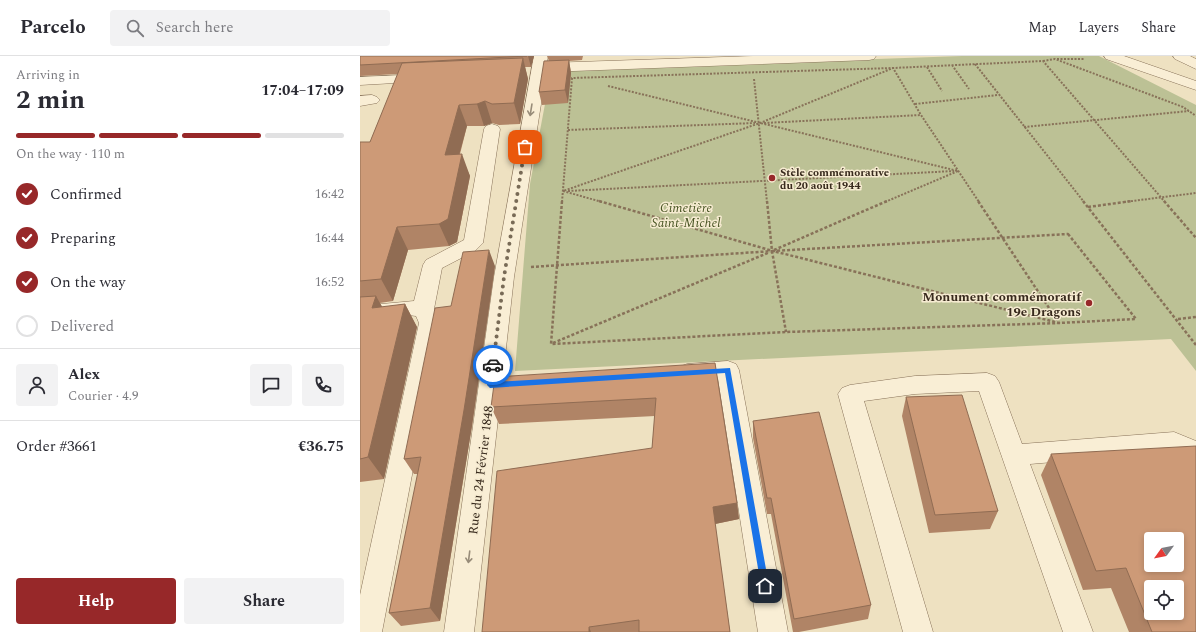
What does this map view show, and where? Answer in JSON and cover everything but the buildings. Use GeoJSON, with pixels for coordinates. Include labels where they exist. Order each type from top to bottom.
{"type":"FeatureCollection","features":[{"type":"Feature","properties":{"kind":"street"},"geometry":{"type":"LineString","coordinates":[[535,67],[869,56]]}},
{"type":"Feature","properties":{"kind":"street"},"geometry":{"type":"LineString","coordinates":[[1111,56],[1196,86]]}},
{"type":"Feature","properties":{"kind":"street"},"geometry":{"type":"LineString","coordinates":[[1180,56],[1196,65]]}},
{"type":"Feature","properties":{"kind":"street","name":"Rue du 24 Février 1848"},"geometry":{"type":"LineString","coordinates":[[459,632],[502,384],[505,271],[535,67]]}},
{"type":"Feature","properties":{"kind":"street"},"geometry":{"type":"LineString","coordinates":[[360,81],[438,77]]}},
{"type":"Feature","properties":{"kind":"street"},"geometry":{"type":"LineString","coordinates":[[367,632],[430,323],[423,310],[433,264],[445,257],[461,252],[473,243],[492,130]]}},
{"type":"Feature","properties":{"kind":"street"},"geometry":{"type":"LineString","coordinates":[[360,313],[408,308],[423,310]]}},
{"type":"Feature","properties":{"kind":"street"},"geometry":{"type":"LineString","coordinates":[[664,374],[728,370],[773,632]]}},
{"type":"Feature","properties":{"kind":"street"},"geometry":{"type":"LineString","coordinates":[[918,632],[850,394],[915,385],[987,382],[1078,632]]}},
{"type":"Feature","properties":{"kind":"street"},"geometry":{"type":"LineString","coordinates":[[1014,455],[1174,442],[1196,453]]}},
{"type":"Feature","properties":{"kind":"path"},"geometry":{"type":"LineString","coordinates":[[572,78],[927,67],[1084,59]]}},
{"type":"Feature","properties":{"kind":"path"},"geometry":{"type":"LineString","coordinates":[[1055,60],[1183,107],[1196,116]]}},
{"type":"Feature","properties":{"kind":"path"},"geometry":{"type":"LineString","coordinates":[[1043,61],[1196,238]]}},
{"type":"Feature","properties":{"kind":"path"},"geometry":{"type":"LineString","coordinates":[[975,64],[1196,345]]}},
{"type":"Feature","properties":{"kind":"path"},"geometry":{"type":"LineString","coordinates":[[952,65],[969,89]]}},
{"type":"Feature","properties":{"kind":"path"},"geometry":{"type":"LineString","coordinates":[[927,67],[942,91]]}},
{"type":"Feature","properties":{"kind":"path"},"geometry":{"type":"LineString","coordinates":[[893,68],[921,115],[1059,323]]}},
{"type":"Feature","properties":{"kind":"path"},"geometry":{"type":"LineString","coordinates":[[563,191],[760,123],[893,68]]}},
{"type":"Feature","properties":{"kind":"path"},"geometry":{"type":"LineString","coordinates":[[753,72],[760,123],[772,251],[786,332]]}},
{"type":"Feature","properties":{"kind":"path"},"geometry":{"type":"LineString","coordinates":[[572,78],[587,81]]}},
{"type":"Feature","properties":{"kind":"path"},"geometry":{"type":"LineString","coordinates":[[551,344],[572,78]]}},
{"type":"Feature","properties":{"kind":"path"},"geometry":{"type":"LineString","coordinates":[[602,85],[958,170]]}},
{"type":"Feature","properties":{"kind":"path"},"geometry":{"type":"LineString","coordinates":[[915,104],[998,95]]}},
{"type":"Feature","properties":{"kind":"path"},"geometry":{"type":"LineString","coordinates":[[1024,127],[1189,111]]}},
{"type":"Feature","properties":{"kind":"path"},"geometry":{"type":"LineString","coordinates":[[568,130],[921,115]]}},
{"type":"Feature","properties":{"kind":"path"},"geometry":{"type":"LineString","coordinates":[[563,191],[958,170]]}},
{"type":"Feature","properties":{"kind":"path"},"geometry":{"type":"LineString","coordinates":[[551,344],[772,251],[958,170]]}},
{"type":"Feature","properties":{"kind":"path"},"geometry":{"type":"LineString","coordinates":[[563,191],[772,251],[1059,323]]}},
{"type":"Feature","properties":{"kind":"path"},"geometry":{"type":"LineString","coordinates":[[1088,207],[1196,193]]}},
{"type":"Feature","properties":{"kind":"path"},"geometry":{"type":"LineString","coordinates":[[505,271],[558,264],[1068,234],[1136,319],[786,332],[551,344]]}},
{"type":"Feature","properties":{"kind":"path"},"geometry":{"type":"LineString","coordinates":[[1177,320],[1196,317]]}},
{"type":"Feature","properties":{"kind":"green space","name":"Cimetière Saint-Michel"},"geometry":{"type":"Polygon","coordinates":[[[962,56],[1099,56],[1196,105],[1196,371],[1171,339],[515,371],[530,184],[545,104],[560,70],[962,56]]]}},
{"type":"Feature","properties":{"kind":"way so far"},"geometry":{"type":"LineString","coordinates":[[493,365],[504,277],[525,147]]}},
{"type":"Feature","properties":{"kind":"place","name":"Stèle commémorative du 20 août 1944"},"geometry":{"type":"Point","coordinates":[772,178]}},
{"type":"Feature","properties":{"kind":"place","name":"Monument commémoratif 19e Dragons"},"geometry":{"type":"Point","coordinates":[1089,303]}},
{"type":"Feature","properties":{"kind":"route"},"geometry":{"type":"LineString","coordinates":[[493,365],[490,385],[728,370],[765,586]]}}]}
